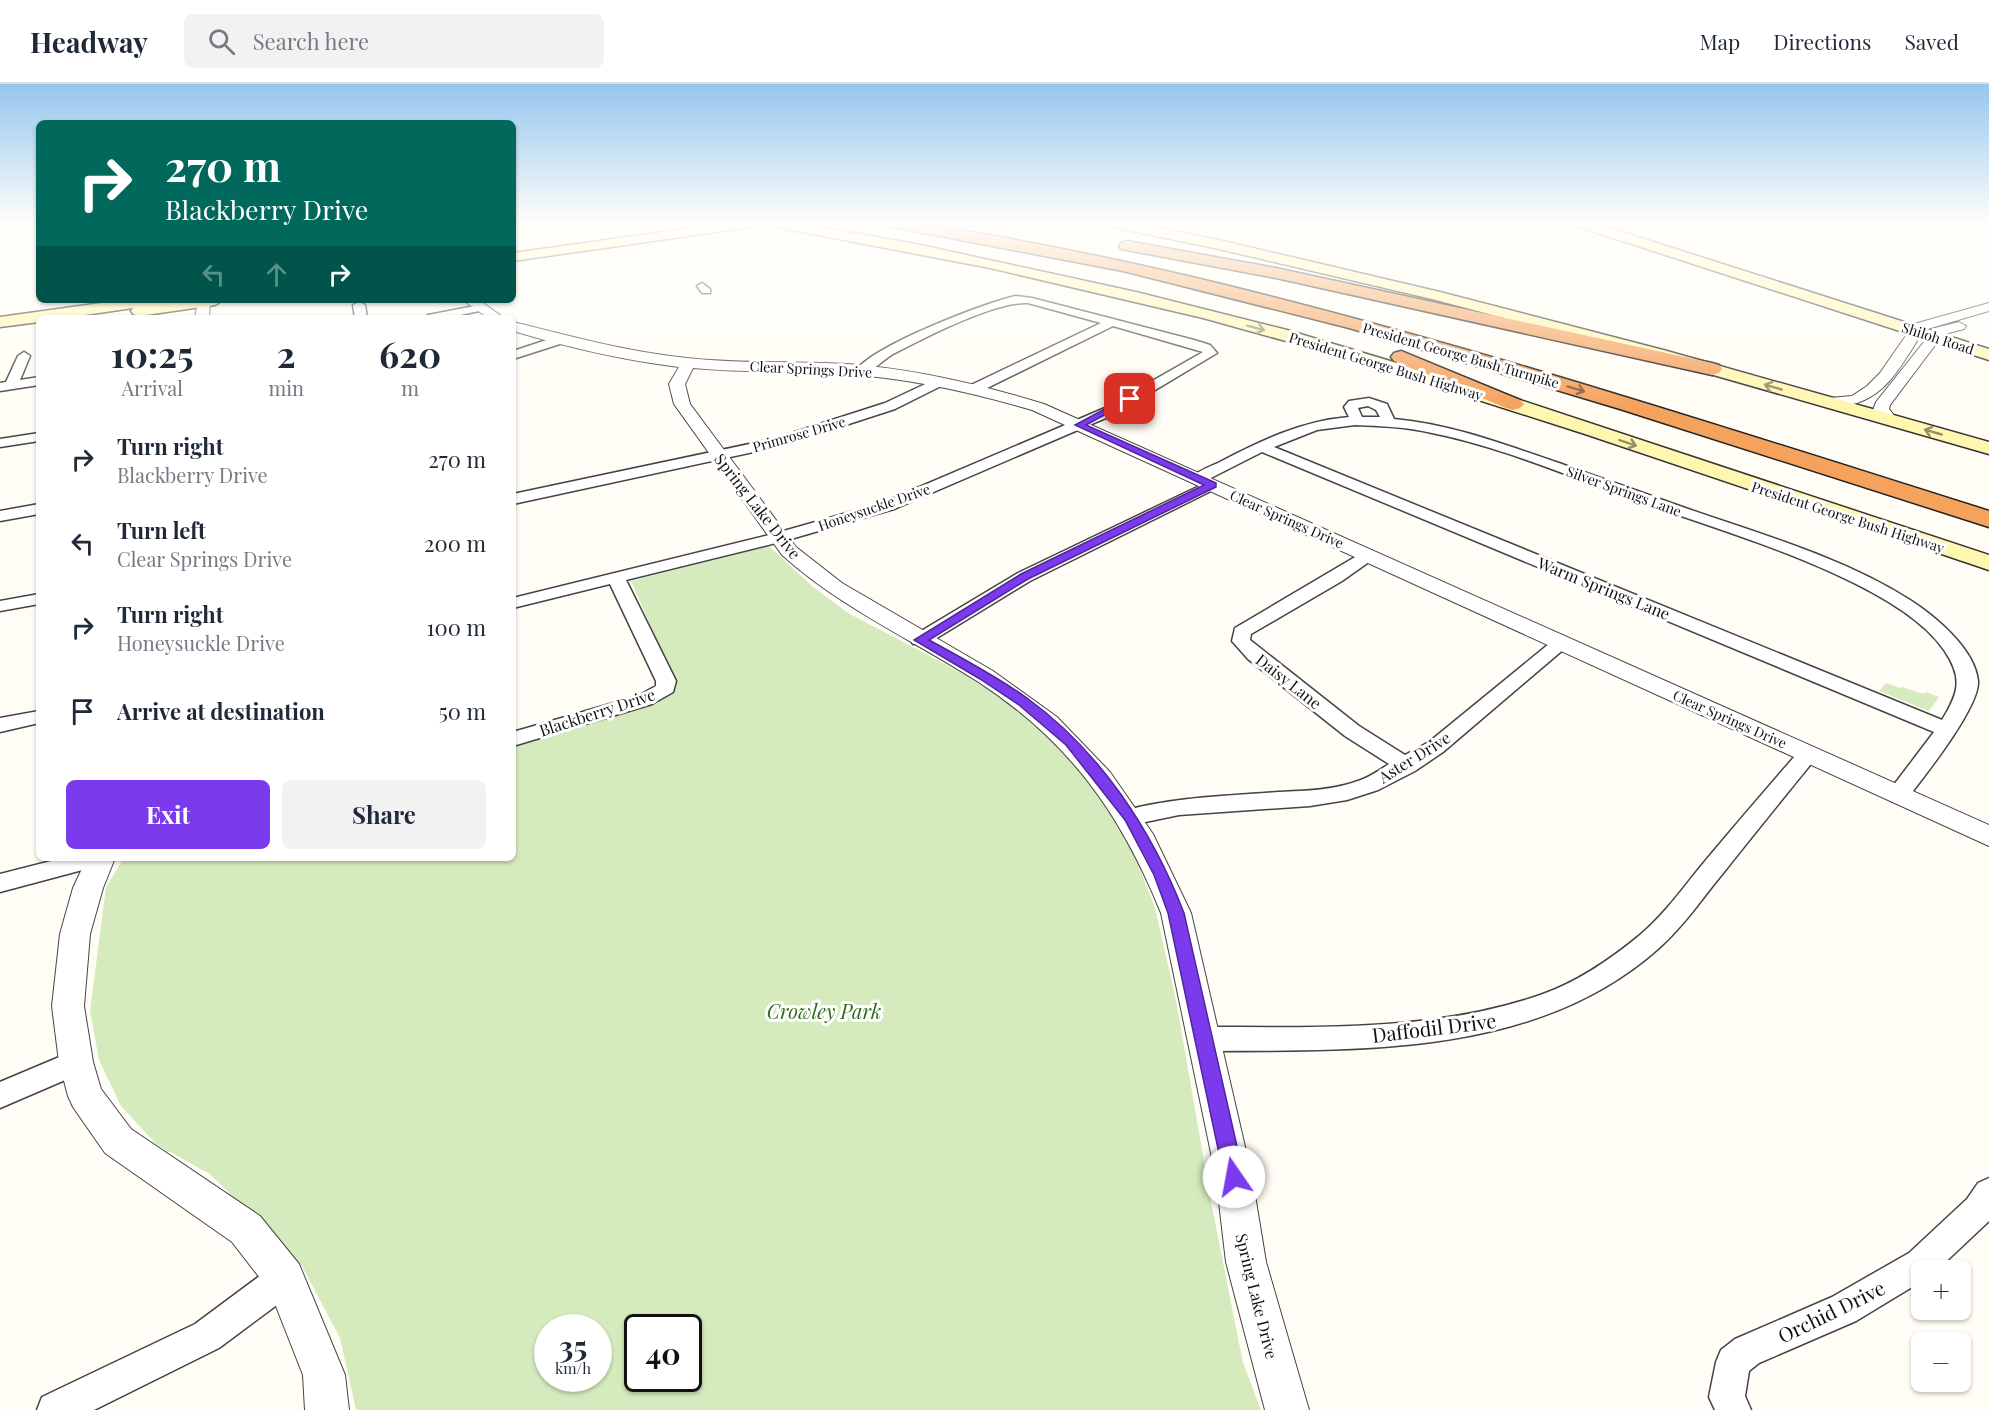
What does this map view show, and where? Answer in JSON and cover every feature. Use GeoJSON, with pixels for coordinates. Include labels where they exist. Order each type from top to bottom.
{"type":"FeatureCollection","features":[{"type":"Feature","properties":{"kind":"highway"},"geometry":{"type":"LineString","coordinates":[[1135,284],[1328,333],[1412,361],[1514,404]]}},
{"type":"Feature","properties":{"kind":"highway","name":"President George Bush Turnpike"},"geometry":{"type":"LineString","coordinates":[[1195,284],[1339,320],[1542,378],[1989,519]]}},
{"type":"Feature","properties":{"kind":"highway","name":"President George Bush Turnpike"},"geometry":{"type":"LineString","coordinates":[[1259,284],[1490,345],[1856,464],[1989,503]]}},
{"type":"Feature","properties":{"kind":"highway"},"geometry":{"type":"LineString","coordinates":[[1325,284],[1712,369]]}},
{"type":"Feature","properties":{"kind":"highway"},"geometry":{"type":"LineString","coordinates":[[1490,345],[1554,362]]}},
{"type":"Feature","properties":{"kind":"main road","name":"President George Bush Highway"},"geometry":{"type":"LineString","coordinates":[[1082,284],[1129,294],[1349,353],[1514,404],[1989,563]]}},
{"type":"Feature","properties":{"kind":"main road"},"geometry":{"type":"LineString","coordinates":[[1396,284],[1712,369],[1989,448]]}},
{"type":"Feature","properties":{"kind":"main road","name":"Shiloh Road"},"geometry":{"type":"LineString","coordinates":[[1777,284],[1928,331],[1989,347]]}},
{"type":"Feature","properties":{"kind":"main road","name":"Shiloh Road"},"geometry":{"type":"LineString","coordinates":[[1785,284],[1928,331],[1989,355]]}},
{"type":"Feature","properties":{"kind":"main road"},"geometry":{"type":"LineString","coordinates":[[68,315],[140,303]]}},
{"type":"Feature","properties":{"kind":"main road"},"geometry":{"type":"LineString","coordinates":[[110,315],[204,304]]}},
{"type":"Feature","properties":{"kind":"main road"},"geometry":{"type":"LineString","coordinates":[[0,322],[36,318]]}},
{"type":"Feature","properties":{"kind":"main road"},"geometry":{"type":"LineString","coordinates":[[0,330],[36,325]]}},
{"type":"Feature","properties":{"kind":"street"},"geometry":{"type":"LineString","coordinates":[[862,370],[868,363],[890,351],[1015,298],[1113,322]]}},
{"type":"Feature","properties":{"kind":"street"},"geometry":{"type":"LineString","coordinates":[[438,315],[475,304],[492,315]]}},
{"type":"Feature","properties":{"kind":"street"},"geometry":{"type":"LineString","coordinates":[[359,305],[360,315]]}},
{"type":"Feature","properties":{"kind":"street"},"geometry":{"type":"LineString","coordinates":[[1829,403],[1856,400],[1864,396],[1928,331],[1989,307]]}},
{"type":"Feature","properties":{"kind":"street"},"geometry":{"type":"LineString","coordinates":[[1889,420],[1881,410],[1882,405],[1903,376],[1928,331],[1989,317]]}},
{"type":"Feature","properties":{"kind":"street"},"geometry":{"type":"LineString","coordinates":[[974,389],[1113,322]]}},
{"type":"Feature","properties":{"kind":"street","name":"Honeysuckle Drive"},"geometry":{"type":"LineString","coordinates":[[516,602],[778,538],[888,506],[1110,411],[1211,353],[1209,350],[1113,322]]}},
{"type":"Feature","properties":{"kind":"street","name":"Clear Springs Drive"},"geometry":{"type":"LineString","coordinates":[[516,327],[559,340],[688,364],[862,370],[974,389],[1038,407],[1989,836]]}},
{"type":"Feature","properties":{"kind":"street"},"geometry":{"type":"LineString","coordinates":[[516,354],[559,340]]}},
{"type":"Feature","properties":{"kind":"street"},"geometry":{"type":"LineString","coordinates":[[5,386],[24,356]]}},
{"type":"Feature","properties":{"kind":"street","name":"Spring Lake Drive"},"geometry":{"type":"LineString","coordinates":[[688,364],[677,384],[682,404],[778,538],[807,568],[881,619],[985,676],[1024,702],[1071,742],[1131,817],[1162,875],[1176,913],[1234,1177],[1245,1262],[1287,1410]]}},
{"type":"Feature","properties":{"kind":"street"},"geometry":{"type":"LineString","coordinates":[[1886,373],[1903,376]]}},
{"type":"Feature","properties":{"kind":"street"},"geometry":{"type":"LineString","coordinates":[[5,386],[36,381]]}},
{"type":"Feature","properties":{"kind":"street","name":"Primrose Drive"},"geometry":{"type":"LineString","coordinates":[[516,498],[823,430],[890,406],[938,382]]}},
{"type":"Feature","properties":{"kind":"street","name":"Silver Springs Lane"},"geometry":{"type":"LineString","coordinates":[[1205,482],[1262,447],[1305,429],[1357,421],[1428,426],[1469,436],[1690,515],[1854,578],[1889,596],[1933,625],[1953,649],[1968,684],[1962,708],[1898,795]]}},
{"type":"Feature","properties":{"kind":"street"},"geometry":{"type":"LineString","coordinates":[[0,443],[36,437]]}},
{"type":"Feature","properties":{"kind":"street","name":"Warm Springs Lane"},"geometry":{"type":"LineString","coordinates":[[1262,447],[1946,729]]}},
{"type":"Feature","properties":{"kind":"street"},"geometry":{"type":"LineString","coordinates":[[920,640],[1024,577],[1205,482]]}},
{"type":"Feature","properties":{"kind":"street"},"geometry":{"type":"LineString","coordinates":[[0,516],[36,510]]}},
{"type":"Feature","properties":{"kind":"street","name":"Daisy Lane"},"geometry":{"type":"LineString","coordinates":[[1367,555],[1336,577],[1242,632],[1241,641],[1255,655],[1352,731],[1407,766]]}},
{"type":"Feature","properties":{"kind":"street","name":"Blackberry Drive"},"geometry":{"type":"LineString","coordinates":[[516,738],[645,700],[666,688],[666,681],[660,667],[616,578]]}},
{"type":"Feature","properties":{"kind":"street"},"geometry":{"type":"LineString","coordinates":[[0,606],[36,600]]}},
{"type":"Feature","properties":{"kind":"street","name":"Aster Drive"},"geometry":{"type":"LineString","coordinates":[[1131,817],[1179,807],[1310,798],[1347,792],[1370,785],[1407,766],[1436,747],[1562,644]]}},
{"type":"Feature","properties":{"kind":"street"},"geometry":{"type":"LineString","coordinates":[[0,725],[36,718]]}},
{"type":"Feature","properties":{"kind":"street","name":"Daffodil Drive"},"geometry":{"type":"LineString","coordinates":[[1205,1039],[1353,1036],[1443,1030],[1511,1017],[1564,997],[1605,977],[1649,942],[1676,914],[1808,754]]}},
{"type":"Feature","properties":{"kind":"street"},"geometry":{"type":"LineString","coordinates":[[0,883],[87,861]]}},
{"type":"Feature","properties":{"kind":"street"},"geometry":{"type":"LineString","coordinates":[[98,861],[75,934],[68,1006],[76,1062],[84,1096],[118,1141],[246,1229],[285,1278],[324,1375],[327,1410]]}},
{"type":"Feature","properties":{"kind":"street"},"geometry":{"type":"LineString","coordinates":[[0,1095],[76,1062]]}},
{"type":"Feature","properties":{"kind":"street","name":"Orchid Drive"},"geometry":{"type":"LineString","coordinates":[[1733,1410],[1727,1396],[1733,1362],[1747,1351],[1844,1309],[1920,1264],[1978,1210],[1989,1193]]}},
{"type":"Feature","properties":{"kind":"street"},"geometry":{"type":"LineString","coordinates":[[55,1410],[207,1336],[285,1278]]}},
{"type":"Feature","properties":{"kind":"green space","name":"Crowley Park"},"geometry":{"type":"Polygon","coordinates":[[[769,546],[813,587],[848,613],[985,685],[1080,767],[1133,852],[1155,908],[1176,1000],[1212,1207],[1243,1363],[1261,1410],[356,1410],[340,1338],[302,1266],[210,1174],[157,1145],[121,1106],[99,1060],[90,1011],[106,887],[122,861],[516,861],[516,745],[658,703],[673,677],[631,581],[769,546]]]}},
{"type":"Feature","properties":{"kind":"green space"},"geometry":{"type":"Polygon","coordinates":[[[1886,683],[1939,697],[1929,711],[1879,691],[1886,683]]]}},
{"type":"Feature","properties":{"kind":"route"},"geometry":{"type":"LineString","coordinates":[[1130,399],[1079,425],[1212,485],[1024,577],[977,603],[920,640],[985,676],[1024,702],[1071,742],[1131,817],[1162,875],[1176,913],[1234,1177]]}}]}
